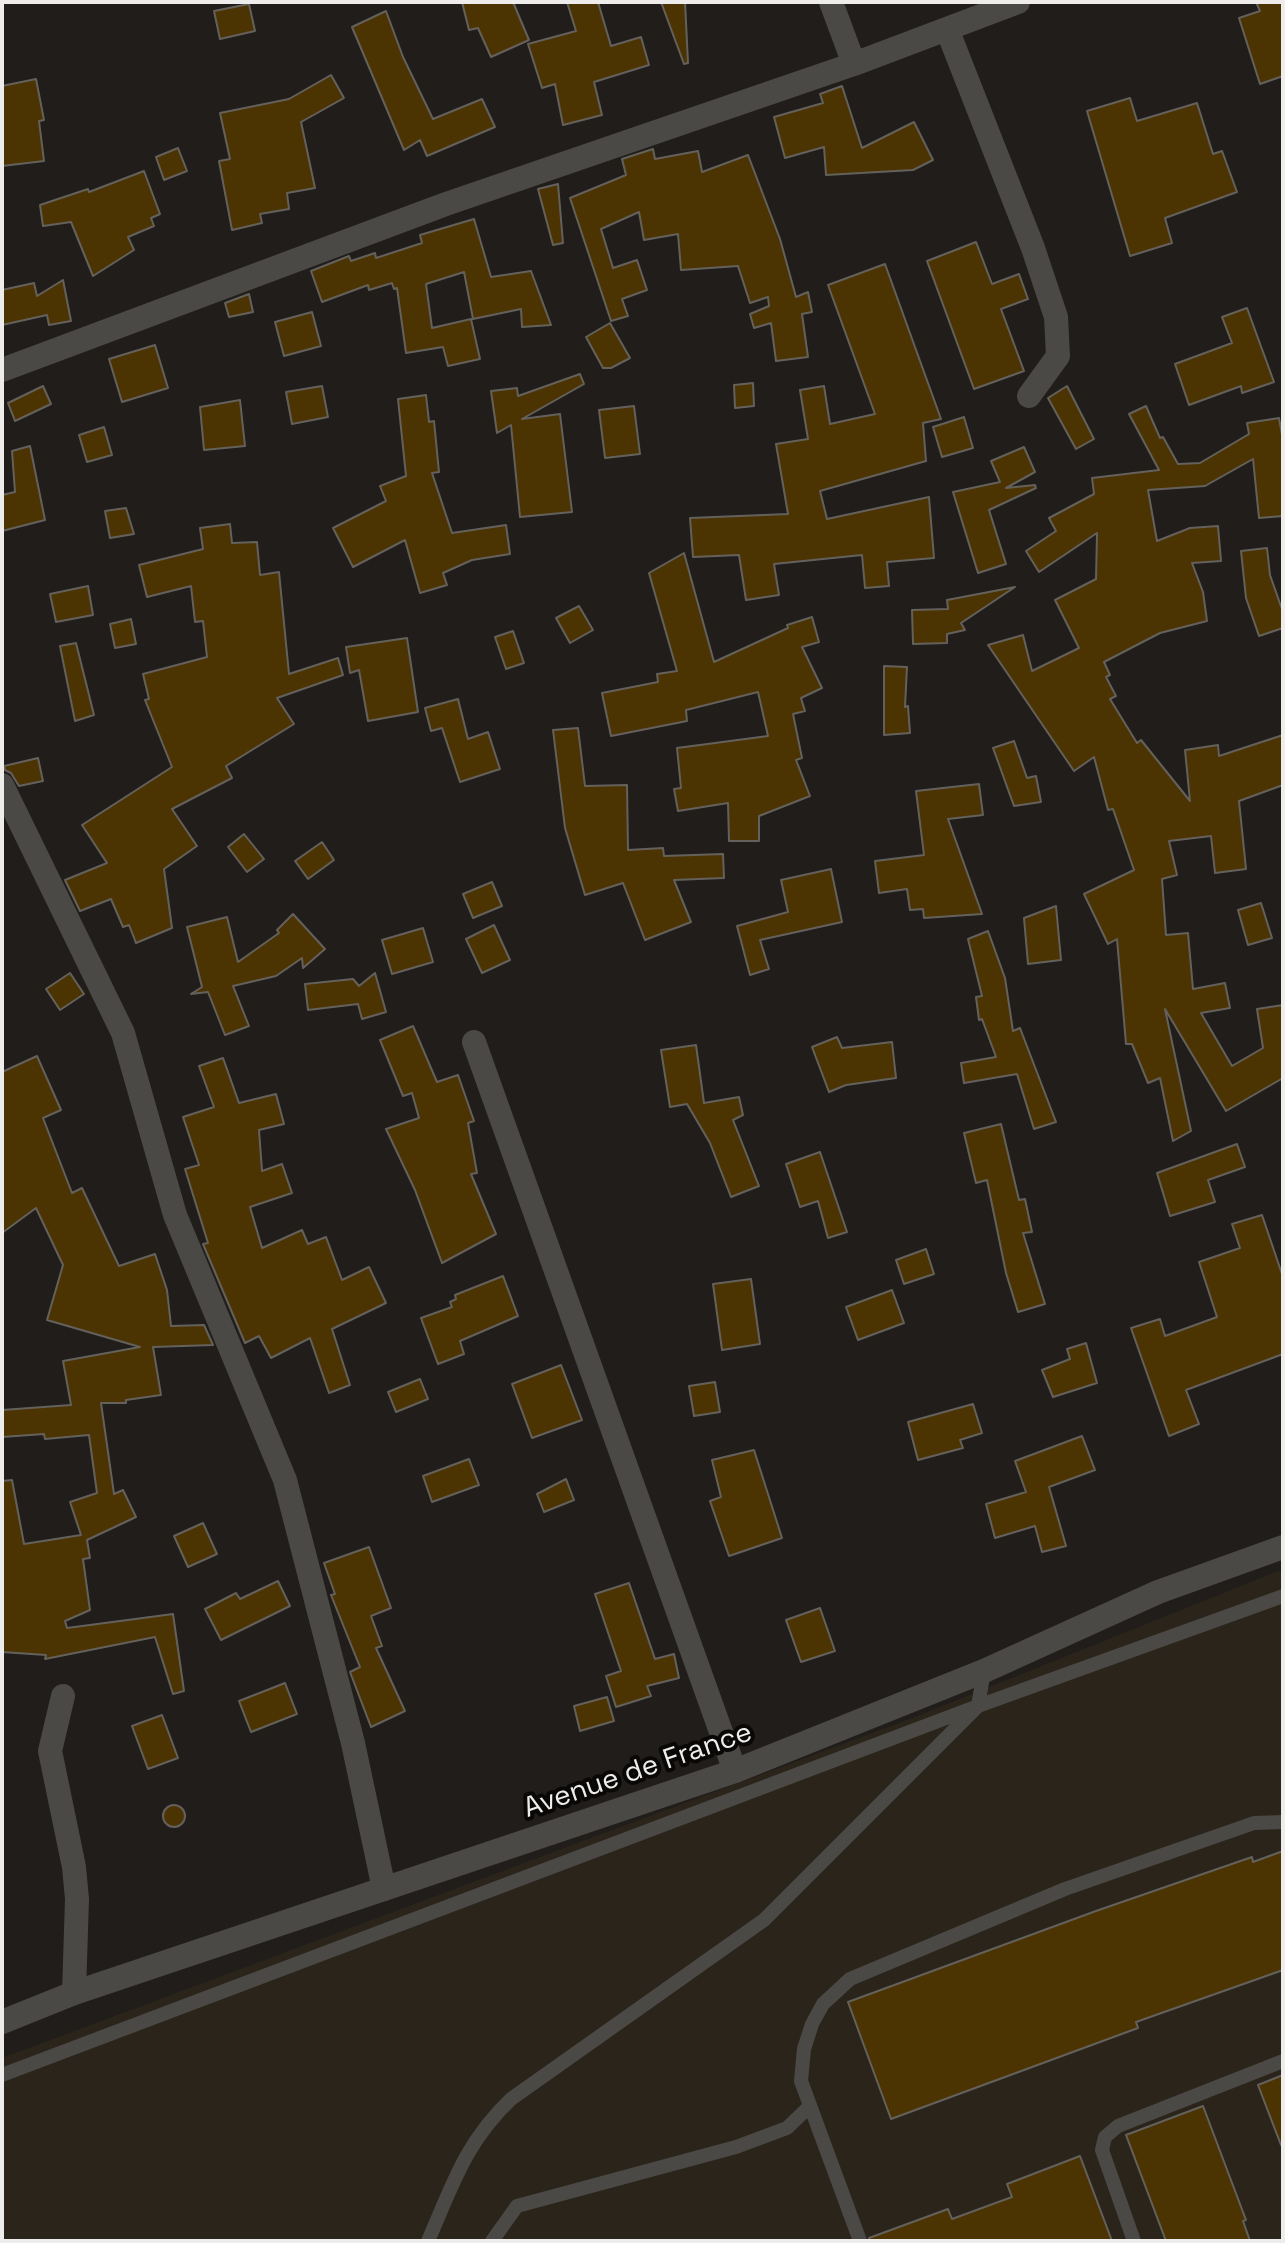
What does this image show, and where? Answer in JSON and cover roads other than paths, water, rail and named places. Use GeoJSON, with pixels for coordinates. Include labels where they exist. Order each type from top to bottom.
{"type":"FeatureCollection","features":[{"type":"Feature","properties":{"kind":"street"},"geometry":{"type":"LineString","coordinates":[[831,2],[854,64]]}},
{"type":"Feature","properties":{"kind":"street"},"geometry":{"type":"LineString","coordinates":[[2,370],[446,204],[854,64],[1018,2]]}},
{"type":"Feature","properties":{"kind":"street"},"geometry":{"type":"LineString","coordinates":[[947,29],[1033,248],[1056,317],[1058,356],[1029,396]]}},
{"type":"Feature","properties":{"kind":"street"},"geometry":{"type":"LineString","coordinates":[[2,785],[123,1033],[175,1215],[285,1480],[353,1743],[384,1889]]}},
{"type":"Feature","properties":{"kind":"street"},"geometry":{"type":"LineString","coordinates":[[474,1042],[735,1771]]}},
{"type":"Feature","properties":{"kind":"street","name":"Avenue de France"},"geometry":{"type":"LineString","coordinates":[[2,2022],[74,1993],[735,1771],[984,1671],[1158,1592],[1283,1547]]}},
{"type":"Feature","properties":{"kind":"street"},"geometry":{"type":"LineString","coordinates":[[63,1696],[54,1723],[50,1751],[74,1867],[77,1899],[74,1993]]}},
{"type":"Feature","properties":{"kind":"lane"},"geometry":{"type":"LineString","coordinates":[[2,2075],[978,1706],[1283,1596]]}},
{"type":"Feature","properties":{"kind":"lane"},"geometry":{"type":"LineString","coordinates":[[428,2241],[466,2154],[484,2125],[511,2099],[764,1920],[978,1706],[984,1671]]}},
{"type":"Feature","properties":{"kind":"lane"},"geometry":{"type":"LineString","coordinates":[[860,2241],[801,2081],[804,2049],[823,2004],[850,1979],[1065,1889],[1254,1823],[1283,1822]]}},
{"type":"Feature","properties":{"kind":"lane"},"geometry":{"type":"LineString","coordinates":[[1134,2241],[1102,2150],[1105,2137],[1118,2126],[1283,2061]]}},
{"type":"Feature","properties":{"kind":"lane"},"geometry":{"type":"LineString","coordinates":[[492,2241],[517,2206],[736,2147],[787,2128],[810,2106]]}}]}
